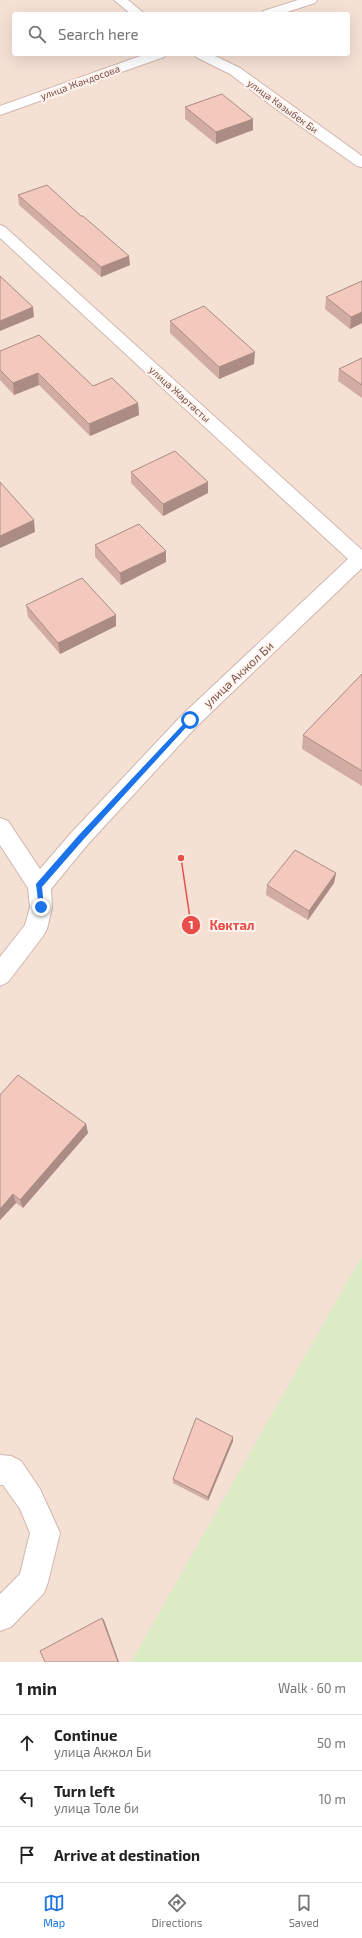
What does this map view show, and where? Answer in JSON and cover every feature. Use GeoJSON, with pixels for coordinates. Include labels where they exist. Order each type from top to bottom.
{"type":"FeatureCollection","features":[{"type":"Feature","properties":{"kind":"street"},"geometry":{"type":"LineString","coordinates":[[120,0],[136,12]]}},
{"type":"Feature","properties":{"kind":"street"},"geometry":{"type":"LineString","coordinates":[[274,12],[311,0]]}},
{"type":"Feature","properties":{"kind":"street","name":"улица Жандосова"},"geometry":{"type":"LineString","coordinates":[[0,111],[154,56]]}},
{"type":"Feature","properties":{"kind":"street","name":"улица Казыбек Би"},"geometry":{"type":"LineString","coordinates":[[205,56],[235,71],[281,106],[362,163]]}},
{"type":"Feature","properties":{"kind":"street","name":"улица Жартасты"},"geometry":{"type":"LineString","coordinates":[[0,230],[361,558]]}},
{"type":"Feature","properties":{"kind":"street","name":"улица Акжол Би"},"geometry":{"type":"LineString","coordinates":[[39,886],[80,838],[190,720],[361,558]]}},
{"type":"Feature","properties":{"kind":"street"},"geometry":{"type":"LineString","coordinates":[[0,827],[39,886],[41,907],[35,929],[0,975]]}},
{"type":"Feature","properties":{"kind":"street"},"geometry":{"type":"LineString","coordinates":[[0,1470],[11,1471],[30,1499],[45,1533],[33,1582],[0,1616]]}},
{"type":"Feature","properties":{"kind":"shaded area"},"geometry":{"type":"Polygon","coordinates":[[[0,0],[362,0],[362,1662],[0,1662],[0,0]]]}},
{"type":"Feature","properties":{"kind":"green space"},"geometry":{"type":"Polygon","coordinates":[[[362,1256],[362,1662],[131,1662],[362,1256]]]}},
{"type":"Feature","properties":{"kind":"building"},"geometry":{"type":"Polygon","coordinates":[[[222,94],[253,119],[216,132],[185,107],[222,94]]]}},
{"type":"Feature","properties":{"kind":"building"},"geometry":{"type":"Polygon","coordinates":[[[47,185],[129,256],[101,267],[18,195],[47,185]]]}},
{"type":"Feature","properties":{"kind":"building"},"geometry":{"type":"Polygon","coordinates":[[[0,276],[33,307],[0,321],[0,276]]]}},
{"type":"Feature","properties":{"kind":"building"},"geometry":{"type":"Polygon","coordinates":[[[362,281],[362,312],[351,317],[326,297],[362,281]]]}},
{"type":"Feature","properties":{"kind":"building"},"geometry":{"type":"Polygon","coordinates":[[[204,306],[255,352],[219,367],[170,321],[204,306]]]}},
{"type":"Feature","properties":{"kind":"building"},"geometry":{"type":"Polygon","coordinates":[[[39,335],[93,386],[112,378],[138,403],[89,424],[38,373],[13,383],[0,370],[0,351],[39,335]]]}},
{"type":"Feature","properties":{"kind":"building"},"geometry":{"type":"Polygon","coordinates":[[[362,358],[362,385],[339,369],[362,358]]]}},
{"type":"Feature","properties":{"kind":"building"},"geometry":{"type":"Polygon","coordinates":[[[175,451],[208,482],[163,504],[131,472],[175,451]]]}},
{"type":"Feature","properties":{"kind":"building"},"geometry":{"type":"Polygon","coordinates":[[[0,482],[34,520],[0,536],[0,482]]]}},
{"type":"Feature","properties":{"kind":"building"},"geometry":{"type":"Polygon","coordinates":[[[139,524],[166,551],[120,573],[95,545],[139,524]]]}},
{"type":"Feature","properties":{"kind":"building"},"geometry":{"type":"Polygon","coordinates":[[[82,578],[116,615],[58,643],[26,605],[82,578]]]}},
{"type":"Feature","properties":{"kind":"building"},"geometry":{"type":"Polygon","coordinates":[[[362,674],[362,771],[303,735],[362,674]]]}},
{"type":"Feature","properties":{"kind":"building"},"geometry":{"type":"Polygon","coordinates":[[[295,850],[336,873],[309,911],[267,885],[295,850]]]}},
{"type":"Feature","properties":{"kind":"building"},"geometry":{"type":"Polygon","coordinates":[[[18,1075],[86,1124],[20,1200],[13,1194],[0,1209],[0,1095],[18,1075]]]}},
{"type":"Feature","properties":{"kind":"building"},"geometry":{"type":"Polygon","coordinates":[[[196,1418],[233,1437],[208,1497],[173,1479],[196,1418]]]}},
{"type":"Feature","properties":{"kind":"building"},"geometry":{"type":"Polygon","coordinates":[[[102,1618],[118,1662],[45,1662],[40,1651],[102,1618]]]}},
{"type":"Feature","properties":{"kind":"place","name":"Көктал"},"geometry":{"type":"Point","coordinates":[181,858]}},
{"type":"Feature","properties":{"kind":"route"},"geometry":{"type":"LineString","coordinates":[[41,907],[39,886],[80,838],[190,720]]}}]}
